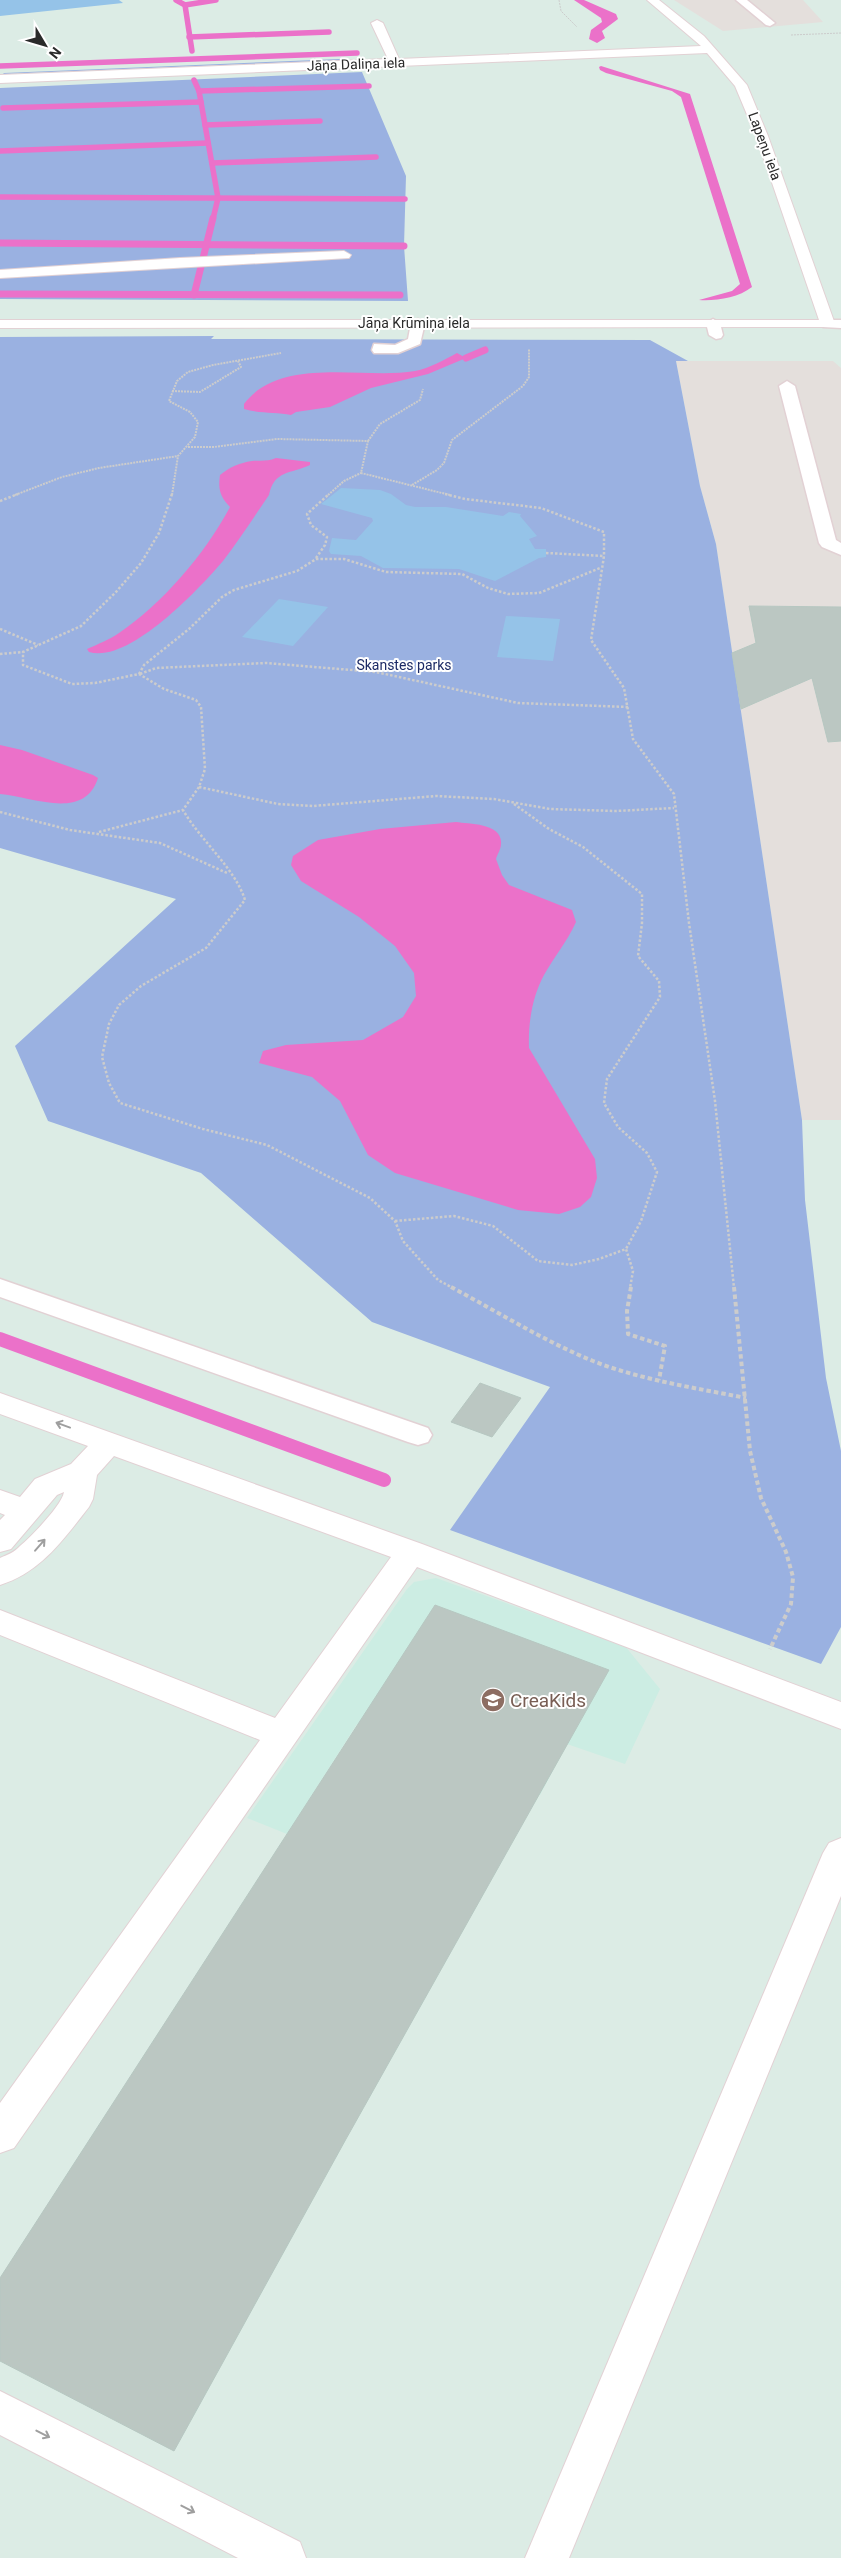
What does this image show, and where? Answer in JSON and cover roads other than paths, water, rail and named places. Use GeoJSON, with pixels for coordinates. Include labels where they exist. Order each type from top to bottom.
{"type":"FeatureCollection","features":[{"type":"Feature","properties":{"kind":"street","name":"Lapeņu iela"},"geometry":{"type":"LineString","coordinates":[[652,0],[711,49],[741,85],[834,324]]}},
{"type":"Feature","properties":{"kind":"street"},"geometry":{"type":"LineString","coordinates":[[377,23],[395,63]]}},
{"type":"Feature","properties":{"kind":"street","name":"Jāņa Daliņa iela"},"geometry":{"type":"LineString","coordinates":[[0,79],[711,49]]}},
{"type":"Feature","properties":{"kind":"street"},"geometry":{"type":"LineString","coordinates":[[0,274],[180,262],[344,255]]}},
{"type":"Feature","properties":{"kind":"street","name":"Jāņa Krūmiņa iela"},"geometry":{"type":"LineString","coordinates":[[0,324],[418,323],[715,329],[834,324]]}},
{"type":"Feature","properties":{"kind":"street"},"geometry":{"type":"LineString","coordinates":[[0,1403],[411,1552],[841,1716]]}},
{"type":"Feature","properties":{"kind":"street"},"geometry":{"type":"LineString","coordinates":[[0,1541],[13,1506],[46,1486],[82,1472],[109,1442]]}},
{"type":"Feature","properties":{"kind":"street"},"geometry":{"type":"LineString","coordinates":[[0,1573],[30,1556],[60,1522],[78,1499],[82,1472]]}},
{"type":"Feature","properties":{"kind":"street"},"geometry":{"type":"LineString","coordinates":[[0,2135],[411,1552]]}},
{"type":"Feature","properties":{"kind":"street"},"geometry":{"type":"LineString","coordinates":[[0,1622],[282,1735]]}},
{"type":"Feature","properties":{"kind":"street"},"geometry":{"type":"LineString","coordinates":[[547,2558],[841,1853]]}},
{"type":"Feature","properties":{"kind":"street"},"geometry":{"type":"LineString","coordinates":[[4,2422],[284,2558]]}},
{"type":"Feature","properties":{"kind":"lane"},"geometry":{"type":"LineString","coordinates":[[741,0],[770,23]]}},
{"type":"Feature","properties":{"kind":"lane"},"geometry":{"type":"LineString","coordinates":[[379,347],[379,350],[398,349],[415,341],[418,323]]}},
{"type":"Feature","properties":{"kind":"lane"},"geometry":{"type":"LineString","coordinates":[[787,386],[802,450],[828,543],[841,550]]}},
{"type":"Feature","properties":{"kind":"lane"},"geometry":{"type":"LineString","coordinates":[[0,1288],[418,1435]]}},
{"type":"Feature","properties":{"kind":"waterway"},"geometry":{"type":"LineString","coordinates":[[176,0],[185,5]]}},
{"type":"Feature","properties":{"kind":"waterway"},"geometry":{"type":"LineString","coordinates":[[185,5],[216,0]]}},
{"type":"Feature","properties":{"kind":"waterway"},"geometry":{"type":"LineString","coordinates":[[185,5],[190,37]]}},
{"type":"Feature","properties":{"kind":"waterway"},"geometry":{"type":"LineString","coordinates":[[190,37],[329,32]]}},
{"type":"Feature","properties":{"kind":"waterway"},"geometry":{"type":"LineString","coordinates":[[190,37],[192,51]]}},
{"type":"Feature","properties":{"kind":"waterway"},"geometry":{"type":"LineString","coordinates":[[0,66],[357,53]]}},
{"type":"Feature","properties":{"kind":"waterway"},"geometry":{"type":"LineString","coordinates":[[194,80],[199,91]]}},
{"type":"Feature","properties":{"kind":"waterway"},"geometry":{"type":"LineString","coordinates":[[199,91],[369,86]]}},
{"type":"Feature","properties":{"kind":"waterway"},"geometry":{"type":"LineString","coordinates":[[199,91],[201,102]]}},
{"type":"Feature","properties":{"kind":"waterway"},"geometry":{"type":"LineString","coordinates":[[3,108],[201,102]]}},
{"type":"Feature","properties":{"kind":"waterway"},"geometry":{"type":"LineString","coordinates":[[201,102],[205,125]]}},
{"type":"Feature","properties":{"kind":"waterway"},"geometry":{"type":"LineString","coordinates":[[205,125],[320,121]]}},
{"type":"Feature","properties":{"kind":"waterway"},"geometry":{"type":"LineString","coordinates":[[205,125],[218,198]]}},
{"type":"Feature","properties":{"kind":"waterway"},"geometry":{"type":"LineString","coordinates":[[0,151],[208,143]]}},
{"type":"Feature","properties":{"kind":"waterway"},"geometry":{"type":"LineString","coordinates":[[212,163],[376,157]]}},
{"type":"Feature","properties":{"kind":"waterway"},"geometry":{"type":"LineString","coordinates":[[0,197],[218,198]]}},
{"type":"Feature","properties":{"kind":"waterway"},"geometry":{"type":"LineString","coordinates":[[213,219],[218,198]]}},
{"type":"Feature","properties":{"kind":"waterway"},"geometry":{"type":"LineString","coordinates":[[218,198],[405,199]]}},
{"type":"Feature","properties":{"kind":"waterway"},"geometry":{"type":"LineString","coordinates":[[206,245],[213,218]]}},
{"type":"Feature","properties":{"kind":"waterway"},"geometry":{"type":"LineString","coordinates":[[0,243],[206,245]]}},
{"type":"Feature","properties":{"kind":"waterway"},"geometry":{"type":"LineString","coordinates":[[194,294],[206,245]]}},
{"type":"Feature","properties":{"kind":"waterway"},"geometry":{"type":"LineString","coordinates":[[206,245],[404,246]]}},
{"type":"Feature","properties":{"kind":"waterway"},"geometry":{"type":"LineString","coordinates":[[0,294],[194,294]]}},
{"type":"Feature","properties":{"kind":"waterway"},"geometry":{"type":"LineString","coordinates":[[194,294],[400,295]]}},
{"type":"Feature","properties":{"kind":"waterway"},"geometry":{"type":"LineString","coordinates":[[466,358],[485,350]]}},
{"type":"Feature","properties":{"kind":"waterway"},"geometry":{"type":"LineString","coordinates":[[0,1339],[384,1480]]}},
{"type":"Feature","properties":{"kind":"place","name":"CreaKids"},"geometry":{"type":"Point","coordinates":[493,1700]}},
{"type":"Feature","properties":{"kind":"park label","name":"Skanstes parks"},"geometry":{"type":"Point","coordinates":[404,665]}}]}
